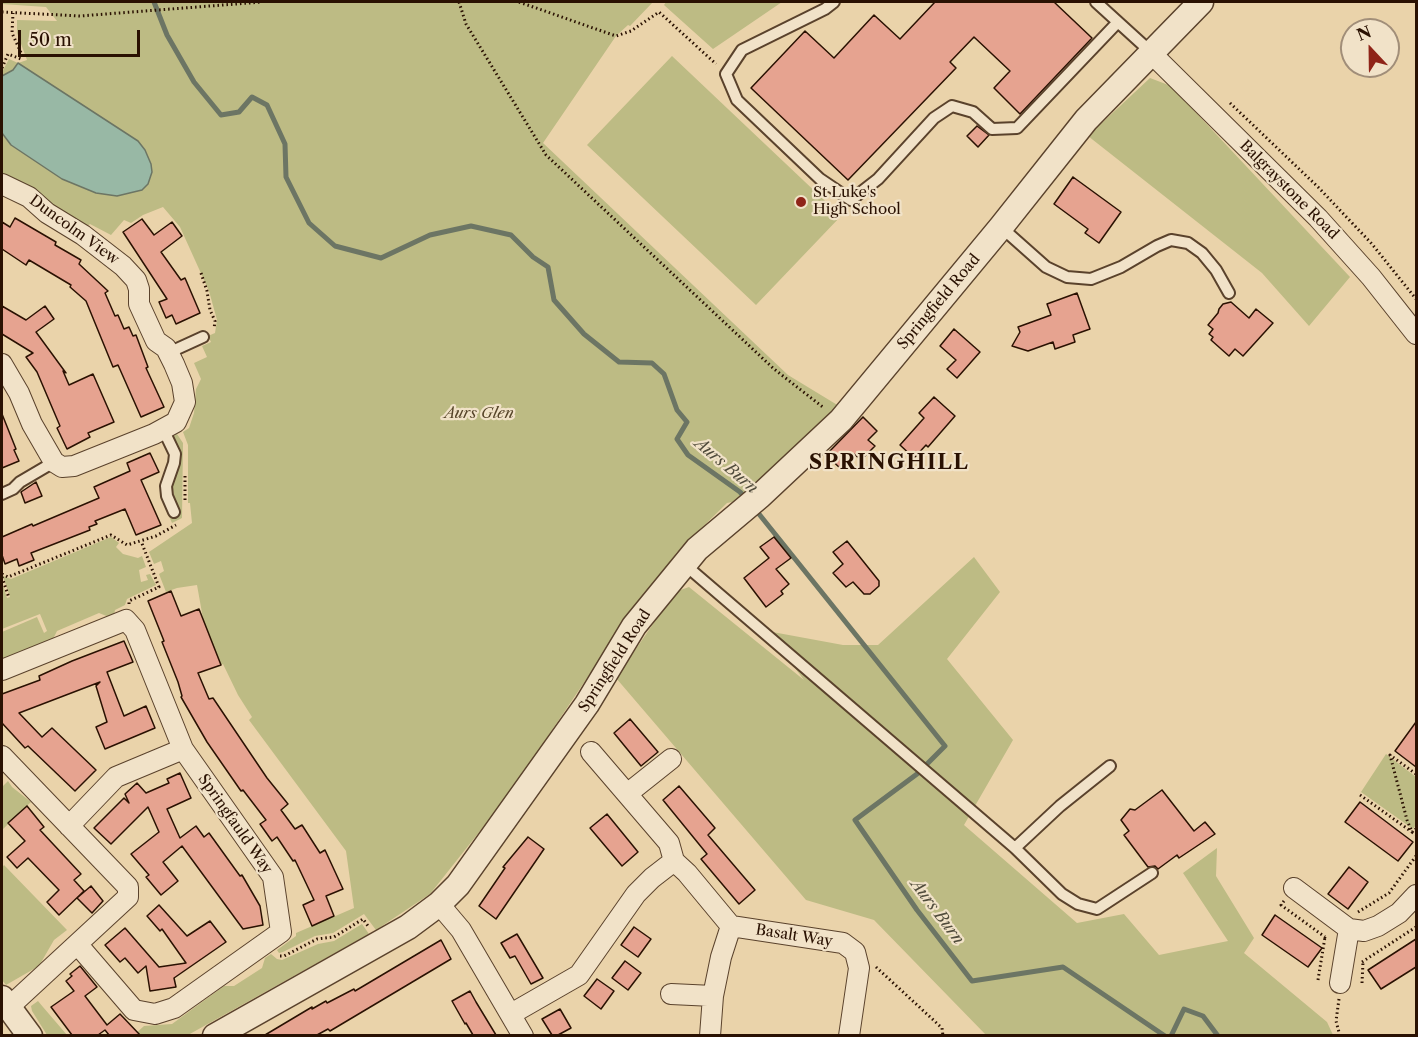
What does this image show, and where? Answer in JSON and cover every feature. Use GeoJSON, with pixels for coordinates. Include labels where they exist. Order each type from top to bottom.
{"type":"FeatureCollection","features":[{"type":"Feature","properties":{"kind":"street","name":"Springfield Road"},"geometry":{"type":"LineString","coordinates":[[215,1035],[408,927],[440,904],[458,885],[587,704],[634,626],[684,564],[697,549],[751,504],[841,420],[1001,227],[1086,120],[1201,2]]}},
{"type":"Feature","properties":{"kind":"street","name":"Balgraystone Road"},"geometry":{"type":"LineString","coordinates":[[1152,54],[1318,218],[1371,277],[1416,334]]}},
{"type":"Feature","properties":{"kind":"street","name":"Duncolm View"},"geometry":{"type":"LineString","coordinates":[[2,184],[29,196],[47,213],[83,235],[123,266],[136,280],[139,289],[139,304],[156,341],[168,353],[182,383],[185,402],[176,422],[117,450],[74,466],[62,467],[54,462]]}},
{"type":"Feature","properties":{"kind":"street"},"geometry":{"type":"LineString","coordinates":[[2,363],[19,393],[32,424],[54,462]]}},
{"type":"Feature","properties":{"kind":"street"},"geometry":{"type":"LineString","coordinates":[[2,670],[126,620]]}},
{"type":"Feature","properties":{"kind":"street","name":"Springfauld Way"},"geometry":{"type":"LineString","coordinates":[[78,945],[134,1010],[155,1014],[174,1008],[281,932],[273,877],[183,749],[135,630],[126,620]]}},
{"type":"Feature","properties":{"kind":"street"},"geometry":{"type":"LineString","coordinates":[[69,826],[116,777],[183,749]]}},
{"type":"Feature","properties":{"kind":"street"},"geometry":{"type":"LineString","coordinates":[[591,752],[669,843],[674,861],[687,873],[731,926],[721,957],[713,996],[710,1035]]}},
{"type":"Feature","properties":{"kind":"street"},"geometry":{"type":"LineString","coordinates":[[2,756],[128,887],[128,897],[78,945],[5,1002],[30,1035]]}},
{"type":"Feature","properties":{"kind":"street"},"geometry":{"type":"LineString","coordinates":[[627,794],[671,759]]}},
{"type":"Feature","properties":{"kind":"street"},"geometry":{"type":"LineString","coordinates":[[511,1014],[579,975],[636,894],[674,861]]}},
{"type":"Feature","properties":{"kind":"street"},"geometry":{"type":"LineString","coordinates":[[1294,888],[1349,929],[1364,931],[1378,926],[1399,913],[1416,895]]}},
{"type":"Feature","properties":{"kind":"street"},"geometry":{"type":"LineString","coordinates":[[440,904],[461,930],[523,1035]]}},
{"type":"Feature","properties":{"kind":"street","name":"Basalt Way"},"geometry":{"type":"LineString","coordinates":[[731,926],[843,943],[855,952]]}},
{"type":"Feature","properties":{"kind":"street"},"geometry":{"type":"LineString","coordinates":[[1340,983],[1354,961],[1349,929]]}},
{"type":"Feature","properties":{"kind":"street"},"geometry":{"type":"LineString","coordinates":[[849,1035],[859,968],[855,952]]}},
{"type":"Feature","properties":{"kind":"street"},"geometry":{"type":"LineString","coordinates":[[671,994],[713,996]]}},
{"type":"Feature","properties":{"kind":"lane"},"geometry":{"type":"LineString","coordinates":[[834,2],[825,9],[742,50],[726,74],[737,100],[820,179],[851,200],[878,179],[934,118],[952,106],[973,112],[992,129],[1017,128],[1117,22]]}},
{"type":"Feature","properties":{"kind":"lane"},"geometry":{"type":"LineString","coordinates":[[1103,4],[1117,22],[1152,54]]}},
{"type":"Feature","properties":{"kind":"lane"},"geometry":{"type":"LineString","coordinates":[[1001,227],[1046,267],[1067,277],[1091,279],[1121,267],[1171,240],[1188,243],[1202,253],[1216,270],[1229,293]]}},
{"type":"Feature","properties":{"kind":"lane"},"geometry":{"type":"LineString","coordinates":[[168,353],[203,337]]}},
{"type":"Feature","properties":{"kind":"lane"},"geometry":{"type":"LineString","coordinates":[[164,429],[175,454],[165,486],[174,512]]}},
{"type":"Feature","properties":{"kind":"lane"},"geometry":{"type":"LineString","coordinates":[[2,494],[54,462]]}},
{"type":"Feature","properties":{"kind":"lane"},"geometry":{"type":"LineString","coordinates":[[684,564],[1015,848],[1062,894],[1078,904],[1097,909],[1152,873]]}},
{"type":"Feature","properties":{"kind":"lane"},"geometry":{"type":"LineString","coordinates":[[1015,848],[1060,806],[1110,766]]}},
{"type":"Feature","properties":{"kind":"path"},"geometry":{"type":"LineString","coordinates":[[2,12],[80,16],[262,2]]}},
{"type":"Feature","properties":{"kind":"path"},"geometry":{"type":"LineString","coordinates":[[459,2],[466,24],[546,155],[774,369],[841,420]]}},
{"type":"Feature","properties":{"kind":"path"},"geometry":{"type":"LineString","coordinates":[[519,2],[616,36],[631,31],[659,12],[724,70],[728,71]]}},
{"type":"Feature","properties":{"kind":"path"},"geometry":{"type":"LineString","coordinates":[[2,68],[8,54],[21,59],[22,55],[12,33],[13,13]]}},
{"type":"Feature","properties":{"kind":"path"},"geometry":{"type":"LineString","coordinates":[[1226,100],[1318,186],[1372,243],[1416,299]]}},
{"type":"Feature","properties":{"kind":"path"},"geometry":{"type":"LineString","coordinates":[[201,273],[215,321],[213,332],[203,337]]}},
{"type":"Feature","properties":{"kind":"path"},"geometry":{"type":"LineString","coordinates":[[185,475],[185,508]]}},
{"type":"Feature","properties":{"kind":"path"},"geometry":{"type":"LineString","coordinates":[[2,575],[8,577],[111,536],[127,545],[141,541],[156,536],[186,520]]}},
{"type":"Feature","properties":{"kind":"path"},"geometry":{"type":"LineString","coordinates":[[126,620],[129,601],[159,587],[141,541]]}},
{"type":"Feature","properties":{"kind":"path"},"geometry":{"type":"LineString","coordinates":[[2,575],[9,598]]}},
{"type":"Feature","properties":{"kind":"path"},"geometry":{"type":"LineString","coordinates":[[1412,832],[1390,755],[1416,774]]}},
{"type":"Feature","properties":{"kind":"path"},"geometry":{"type":"LineString","coordinates":[[1360,795],[1416,836]]}},
{"type":"Feature","properties":{"kind":"path"},"geometry":{"type":"LineString","coordinates":[[1412,832],[1416,829]]}},
{"type":"Feature","properties":{"kind":"path"},"geometry":{"type":"LineString","coordinates":[[1349,929],[1359,911],[1389,893],[1416,856]]}},
{"type":"Feature","properties":{"kind":"path"},"geometry":{"type":"LineString","coordinates":[[267,942],[278,956],[284,956],[317,939],[334,937],[363,919],[379,943]]}},
{"type":"Feature","properties":{"kind":"path"},"geometry":{"type":"LineString","coordinates":[[1321,959],[1354,961],[1416,927]]}},
{"type":"Feature","properties":{"kind":"path"},"geometry":{"type":"LineString","coordinates":[[1317,980],[1325,937]]}},
{"type":"Feature","properties":{"kind":"path"},"geometry":{"type":"LineString","coordinates":[[855,952],[882,971],[942,1028],[943,1035]]}},
{"type":"Feature","properties":{"kind":"path"},"geometry":{"type":"LineString","coordinates":[[1354,961],[1362,983]]}},
{"type":"Feature","properties":{"kind":"path"},"geometry":{"type":"LineString","coordinates":[[1340,983],[1336,1021],[1340,1035]]}},
{"type":"Feature","properties":{"kind":"green space","name":"Aurs Glen"},"geometry":{"type":"Polygon","coordinates":[[[2,2],[653,2],[630,26],[628,25],[616,36],[543,143],[788,375],[839,406],[742,500],[727,503],[677,552],[620,629],[507,797],[430,894],[376,930],[364,914],[333,933],[315,936],[283,952],[279,953],[277,950],[296,936],[296,933],[354,908],[346,851],[249,720],[252,717],[223,664],[221,665],[204,624],[197,585],[166,592],[159,574],[164,571],[161,561],[154,564],[149,552],[192,523],[190,503],[188,503],[188,445],[183,432],[189,428],[194,413],[196,389],[201,379],[194,363],[207,357],[202,346],[211,342],[208,336],[215,333],[217,320],[209,291],[180,227],[163,207],[131,223],[124,220],[111,235],[90,224],[86,227],[2,178],[2,133],[11,145],[62,178],[96,193],[151,164],[138,141],[18,64],[2,76],[9,59],[18,63],[27,60],[17,33],[17,20],[57,21],[46,7],[2,4],[2,2]]]}},
{"type":"Feature","properties":{"kind":"green space"},"geometry":{"type":"Polygon","coordinates":[[[666,2],[782,2],[713,49],[664,5],[666,2]]]}},
{"type":"Feature","properties":{"kind":"green space"},"geometry":{"type":"Polygon","coordinates":[[[672,56],[841,216],[756,305],[587,145],[672,56]]]}},
{"type":"Feature","properties":{"kind":"green space"},"geometry":{"type":"Polygon","coordinates":[[[1150,78],[1171,86],[1350,277],[1309,326],[1262,273],[1088,136],[1150,78]]]}},
{"type":"Feature","properties":{"kind":"green space"},"geometry":{"type":"Polygon","coordinates":[[[177,434],[183,443],[182,518],[172,523],[168,514],[174,519],[180,514],[172,483],[180,466],[180,452],[173,436],[177,434]]]}},
{"type":"Feature","properties":{"kind":"green space"},"geometry":{"type":"Polygon","coordinates":[[[111,537],[119,543],[116,547],[123,554],[138,558],[142,556],[146,567],[139,570],[141,582],[148,580],[146,575],[150,574],[156,585],[127,599],[125,605],[115,610],[114,615],[109,617],[99,613],[57,631],[52,641],[2,662],[2,632],[37,617],[44,633],[47,631],[40,614],[2,629],[2,582],[7,598],[10,597],[3,576],[11,579],[111,537]]]}},
{"type":"Feature","properties":{"kind":"green space"},"geometry":{"type":"Polygon","coordinates":[[[974,557],[1000,592],[947,659],[1013,740],[964,825],[1077,923],[1124,914],[1159,955],[1228,941],[1183,873],[1217,848],[1216,876],[1254,938],[1244,953],[1327,1022],[1333,1035],[986,1035],[874,920],[806,900],[616,678],[675,592],[689,587],[804,680],[767,631],[843,645],[878,645],[974,557]]]}},
{"type":"Feature","properties":{"kind":"green space"},"geometry":{"type":"Polygon","coordinates":[[[1386,754],[1416,777],[1416,825],[1413,829],[1361,792],[1386,754]]]}},
{"type":"Feature","properties":{"kind":"green space"},"geometry":{"type":"Polygon","coordinates":[[[8,781],[31,802],[2,830],[2,787],[8,781]]]}},
{"type":"Feature","properties":{"kind":"green space"},"geometry":{"type":"Polygon","coordinates":[[[4,865],[67,930],[54,940],[39,966],[6,985],[2,980],[2,868],[4,865]]]}},
{"type":"Feature","properties":{"kind":"green space"},"geometry":{"type":"Polygon","coordinates":[[[362,924],[369,934],[188,1035],[133,1036],[144,1026],[172,1024],[224,986],[234,986],[262,968],[265,958],[271,954],[282,960],[318,944],[334,941],[362,924]]]}},
{"type":"Feature","properties":{"kind":"green space"},"geometry":{"type":"Polygon","coordinates":[[[38,1001],[67,1035],[47,1035],[32,1011],[31,1006],[38,1001]]]}},
{"type":"Feature","properties":{"kind":"shaded area"},"geometry":{"type":"Polygon","coordinates":[[[18,63],[138,141],[151,164],[152,172],[148,184],[142,190],[117,196],[96,193],[62,179],[11,145],[2,133],[2,76],[13,70],[18,63]]]}},
{"type":"Feature","properties":{"kind":"building"},"geometry":{"type":"Polygon","coordinates":[[[935,2],[1054,2],[1092,38],[1020,114],[994,88],[1010,71],[974,37],[950,62],[956,68],[848,180],[751,88],[805,31],[834,58],[874,15],[900,39],[935,2]]]}},
{"type":"Feature","properties":{"kind":"building"},"geometry":{"type":"Polygon","coordinates":[[[977,126],[989,135],[978,147],[967,136],[977,126]]]}},
{"type":"Feature","properties":{"kind":"building"},"geometry":{"type":"Polygon","coordinates":[[[1073,177],[1121,212],[1099,243],[1085,233],[1088,229],[1054,204],[1073,177]]]}},
{"type":"Feature","properties":{"kind":"building"},"geometry":{"type":"Polygon","coordinates":[[[15,218],[81,260],[79,264],[108,291],[105,293],[115,316],[118,315],[124,329],[129,327],[133,336],[136,335],[148,367],[146,368],[164,407],[141,417],[118,365],[113,367],[86,301],[70,287],[71,285],[29,260],[26,265],[2,249],[2,222],[10,227],[15,218]]]}},
{"type":"Feature","properties":{"kind":"building"},"geometry":{"type":"Polygon","coordinates":[[[142,219],[154,235],[172,222],[182,236],[161,252],[181,280],[185,278],[200,313],[176,324],[172,315],[166,318],[159,302],[167,299],[123,232],[142,219]]]}},
{"type":"Feature","properties":{"kind":"building"},"geometry":{"type":"Polygon","coordinates":[[[1077,293],[1090,329],[1073,335],[1075,342],[1055,349],[1053,342],[1028,351],[1012,346],[1020,332],[1018,327],[1051,315],[1047,304],[1077,293]]]}},
{"type":"Feature","properties":{"kind":"building"},"geometry":{"type":"Polygon","coordinates":[[[1231,302],[1249,318],[1256,309],[1273,323],[1243,356],[1235,349],[1229,356],[1211,340],[1213,337],[1209,334],[1213,329],[1208,325],[1219,309],[1223,304],[1231,302]]]}},
{"type":"Feature","properties":{"kind":"building"},"geometry":{"type":"Polygon","coordinates":[[[2,306],[26,320],[45,306],[54,319],[36,332],[66,373],[63,371],[69,385],[93,374],[114,422],[88,433],[90,437],[67,449],[57,428],[60,426],[37,372],[26,357],[33,353],[2,334],[2,306]]]}},
{"type":"Feature","properties":{"kind":"building"},"geometry":{"type":"Polygon","coordinates":[[[954,329],[980,352],[957,378],[947,369],[956,360],[940,346],[954,329]]]}},
{"type":"Feature","properties":{"kind":"building"},"geometry":{"type":"Polygon","coordinates":[[[934,397],[955,416],[928,447],[926,445],[914,458],[900,445],[924,418],[919,413],[934,397]]]}},
{"type":"Feature","properties":{"kind":"building"},"geometry":{"type":"Polygon","coordinates":[[[2,414],[19,461],[2,468],[2,414]]]}},
{"type":"Feature","properties":{"kind":"building"},"geometry":{"type":"Polygon","coordinates":[[[863,417],[877,431],[868,440],[875,446],[861,460],[854,454],[840,468],[826,455],[863,417]]]}},
{"type":"Feature","properties":{"kind":"building"},"geometry":{"type":"Polygon","coordinates":[[[150,453],[159,472],[141,480],[161,525],[136,535],[125,509],[95,521],[97,524],[89,527],[90,530],[31,553],[34,560],[19,566],[17,559],[5,564],[2,555],[2,537],[99,498],[94,487],[130,471],[127,463],[150,453]]]}},
{"type":"Feature","properties":{"kind":"building"},"geometry":{"type":"Polygon","coordinates":[[[36,482],[42,496],[25,503],[21,492],[36,482]]]}},
{"type":"Feature","properties":{"kind":"building"},"geometry":{"type":"Polygon","coordinates":[[[774,537],[791,558],[776,569],[789,584],[781,591],[783,594],[766,607],[744,578],[769,558],[760,547],[774,537]]]}},
{"type":"Feature","properties":{"kind":"building"},"geometry":{"type":"Polygon","coordinates":[[[847,541],[879,581],[879,586],[870,594],[864,594],[853,582],[846,587],[833,573],[843,564],[833,552],[847,541]]]}},
{"type":"Feature","properties":{"kind":"building"},"geometry":{"type":"Polygon","coordinates":[[[171,591],[181,616],[199,609],[221,665],[198,673],[209,699],[213,698],[267,778],[288,804],[281,810],[295,829],[302,825],[320,853],[325,850],[343,889],[326,896],[334,916],[312,926],[303,905],[314,900],[295,860],[293,861],[277,837],[272,841],[260,824],[266,820],[243,790],[241,791],[207,742],[181,697],[178,682],[162,642],[164,641],[148,601],[171,591]]]}},
{"type":"Feature","properties":{"kind":"building"},"geometry":{"type":"Polygon","coordinates":[[[124,641],[133,662],[107,672],[124,716],[146,706],[155,728],[105,749],[96,727],[107,722],[96,686],[100,682],[19,713],[42,737],[52,728],[96,770],[75,791],[28,746],[25,748],[2,723],[2,694],[40,680],[39,676],[72,661],[124,641]]]}},
{"type":"Feature","properties":{"kind":"building"},"geometry":{"type":"Polygon","coordinates":[[[630,719],[658,752],[641,766],[614,733],[630,719]]]}},
{"type":"Feature","properties":{"kind":"building"},"geometry":{"type":"Polygon","coordinates":[[[1416,722],[1416,767],[1395,751],[1416,722]]]}},
{"type":"Feature","properties":{"kind":"building"},"geometry":{"type":"Polygon","coordinates":[[[180,773],[191,798],[167,809],[180,838],[196,826],[204,837],[209,833],[240,876],[242,875],[260,906],[263,925],[243,929],[182,846],[163,862],[178,881],[161,895],[146,877],[149,875],[131,854],[159,832],[148,807],[111,844],[94,828],[124,798],[129,803],[125,794],[137,783],[146,793],[169,783],[167,779],[180,773]]]}},
{"type":"Feature","properties":{"kind":"building"},"geometry":{"type":"Polygon","coordinates":[[[679,786],[715,828],[708,835],[755,890],[739,904],[701,859],[707,854],[663,800],[679,786]]]}},
{"type":"Feature","properties":{"kind":"building"},"geometry":{"type":"Polygon","coordinates":[[[1162,790],[1194,831],[1205,822],[1215,834],[1179,858],[1177,855],[1158,869],[1155,866],[1148,867],[1124,835],[1129,831],[1121,820],[1130,809],[1135,810],[1162,790]]]}},
{"type":"Feature","properties":{"kind":"building"},"geometry":{"type":"Polygon","coordinates":[[[1360,802],[1413,842],[1398,861],[1345,822],[1360,802]]]}},
{"type":"Feature","properties":{"kind":"building"},"geometry":{"type":"Polygon","coordinates":[[[27,806],[44,827],[40,830],[81,874],[74,880],[84,891],[59,915],[47,902],[59,890],[28,858],[17,868],[7,857],[25,841],[8,823],[27,806]]]}},
{"type":"Feature","properties":{"kind":"building"},"geometry":{"type":"Polygon","coordinates":[[[607,814],[638,852],[622,866],[590,828],[607,814]]]}},
{"type":"Feature","properties":{"kind":"building"},"geometry":{"type":"Polygon","coordinates":[[[528,837],[544,849],[496,919],[479,906],[505,868],[503,867],[528,837]]]}},
{"type":"Feature","properties":{"kind":"building"},"geometry":{"type":"Polygon","coordinates":[[[1349,867],[1368,882],[1348,909],[1328,894],[1349,867]]]}},
{"type":"Feature","properties":{"kind":"building"},"geometry":{"type":"Polygon","coordinates":[[[91,886],[103,901],[92,913],[77,898],[91,886]]]}},
{"type":"Feature","properties":{"kind":"building"},"geometry":{"type":"Polygon","coordinates":[[[159,905],[187,936],[210,921],[226,942],[174,978],[176,987],[150,991],[146,966],[138,973],[125,958],[120,962],[105,945],[125,928],[159,967],[186,963],[162,929],[160,931],[147,916],[159,905]]]}},
{"type":"Feature","properties":{"kind":"building"},"geometry":{"type":"Polygon","coordinates":[[[1275,915],[1322,948],[1308,967],[1262,935],[1275,915]]]}},
{"type":"Feature","properties":{"kind":"building"},"geometry":{"type":"Polygon","coordinates":[[[634,927],[651,939],[638,957],[621,945],[634,927]]]}},
{"type":"Feature","properties":{"kind":"building"},"geometry":{"type":"Polygon","coordinates":[[[517,934],[543,978],[531,984],[515,956],[510,958],[501,943],[517,934]]]}},
{"type":"Feature","properties":{"kind":"building"},"geometry":{"type":"Polygon","coordinates":[[[1416,939],[1416,967],[1381,989],[1368,970],[1416,939]]]}},
{"type":"Feature","properties":{"kind":"building"},"geometry":{"type":"Polygon","coordinates":[[[441,940],[451,959],[330,1031],[328,1029],[317,1035],[265,1035],[312,1007],[312,1009],[326,1001],[327,1003],[354,989],[355,991],[441,940]]]}},
{"type":"Feature","properties":{"kind":"building"},"geometry":{"type":"Polygon","coordinates":[[[625,961],[641,973],[628,990],[612,978],[625,961]]]}},
{"type":"Feature","properties":{"kind":"building"},"geometry":{"type":"Polygon","coordinates":[[[80,966],[97,987],[85,996],[107,1025],[120,1014],[140,1035],[109,1035],[105,1030],[98,1035],[72,1035],[51,1007],[74,991],[66,981],[72,976],[70,974],[80,966]]]}},
{"type":"Feature","properties":{"kind":"building"},"geometry":{"type":"Polygon","coordinates":[[[597,979],[614,991],[601,1009],[584,996],[597,979]]]}},
{"type":"Feature","properties":{"kind":"building"},"geometry":{"type":"Polygon","coordinates":[[[470,991],[496,1035],[473,1035],[465,1024],[452,1001],[470,991]]]}},
{"type":"Feature","properties":{"kind":"building"},"geometry":{"type":"Polygon","coordinates":[[[560,1009],[571,1028],[558,1035],[552,1035],[542,1019],[560,1009]]]}},
{"type":"Feature","properties":{"kind":"waterway","name":"Aurs Burn"},"geometry":{"type":"LineString","coordinates":[[154,2],[167,35],[194,82],[221,115],[239,112],[252,97],[267,105],[285,144],[286,177],[309,223],[335,246],[381,258],[430,235],[471,226],[511,235],[533,257],[548,267],[554,300],[584,334],[619,362],[652,363],[664,374],[677,410],[687,422],[677,439],[688,455],[740,492],[747,500]]}},
{"type":"Feature","properties":{"kind":"waterway","name":"Aurs Burn"},"geometry":{"type":"LineString","coordinates":[[755,509],[945,746],[917,774],[855,820],[917,910],[972,981],[1063,967],[1165,1036]]}},
{"type":"Feature","properties":{"kind":"waterway","name":"Aurs Burn"},"geometry":{"type":"LineString","coordinates":[[1171,1036],[1184,1009],[1203,1016],[1218,1036]]}},
{"type":"Feature","properties":{"kind":"place","name":"St Luke's High School"},"geometry":{"type":"Point","coordinates":[801,202]}},
{"type":"Feature","properties":{"kind":"district","name":"SPRINGHILL"},"geometry":{"type":"Point","coordinates":[889,463]}}]}
